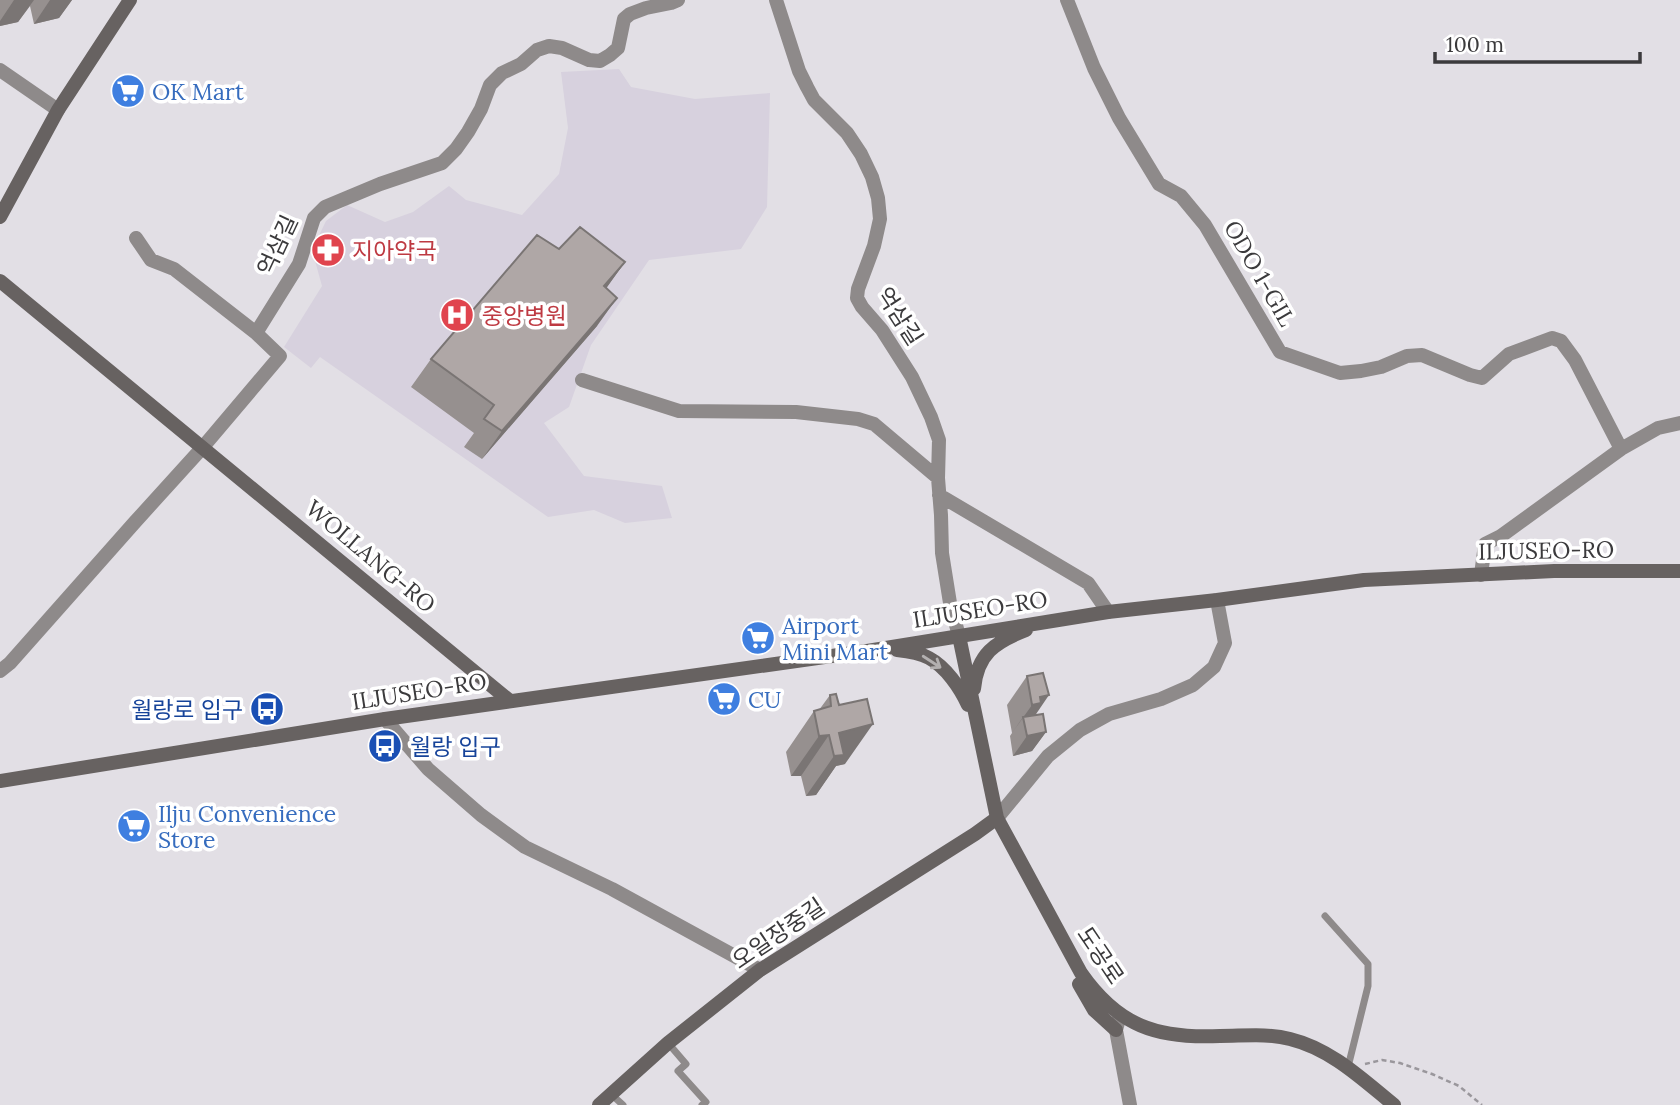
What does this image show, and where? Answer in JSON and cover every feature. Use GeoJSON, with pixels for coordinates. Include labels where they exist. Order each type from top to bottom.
{"type":"FeatureCollection","features":[{"type":"Feature","properties":{"kind":"main road"},"geometry":{"type":"LineString","coordinates":[[0,217],[58,110],[130,0]]}},
{"type":"Feature","properties":{"kind":"main road","name":"WOLLANG-RO"},"geometry":{"type":"LineString","coordinates":[[0,281],[510,701]]}},
{"type":"Feature","properties":{"kind":"main road","name":"ILJUSEO-RO"},"geometry":{"type":"LineString","coordinates":[[0,781],[385,719],[867,651],[1108,612],[1364,580],[1553,571],[1680,571]]}},
{"type":"Feature","properties":{"kind":"main road"},"geometry":{"type":"LineString","coordinates":[[978,725],[974,687],[982,658],[997,645],[1018,633],[1054,620]]}},
{"type":"Feature","properties":{"kind":"main road","name":"도공로"},"geometry":{"type":"LineString","coordinates":[[959,636],[997,818],[1059,934],[1098,996],[1120,1015],[1171,1035],[1258,1035],[1291,1039],[1324,1052],[1394,1105]]}},
{"type":"Feature","properties":{"kind":"main road"},"geometry":{"type":"LineString","coordinates":[[867,651],[893,649],[930,658],[961,690],[978,725]]}},
{"type":"Feature","properties":{"kind":"main road","name":"오일장중길"},"geometry":{"type":"LineString","coordinates":[[599,1105],[668,1043],[760,970],[997,818]]}},
{"type":"Feature","properties":{"kind":"main road"},"geometry":{"type":"LineString","coordinates":[[1059,934],[1070,969],[1094,1010],[1116,1030]]}},
{"type":"Feature","properties":{"kind":"street","name":"억삼길"},"geometry":{"type":"LineString","coordinates":[[256,333],[299,264],[314,218],[325,207],[380,184],[442,163],[468,132],[490,85],[502,73],[521,64],[537,50],[549,46],[562,48],[589,60],[600,61],[618,48],[624,19],[630,14],[678,0]]}},
{"type":"Feature","properties":{"kind":"street","name":"억삼길"},"geometry":{"type":"LineString","coordinates":[[776,0],[799,71],[814,100],[847,133],[872,177],[880,219],[857,298],[882,330],[912,377],[939,440],[942,553],[950,603],[959,636]]}},
{"type":"Feature","properties":{"kind":"street","name":"ODO 1-GIL"},"geometry":{"type":"LineString","coordinates":[[1067,0],[1094,68],[1159,184],[1181,196],[1205,225],[1280,352],[1339,373],[1361,372],[1407,356],[1422,355],[1482,378],[1509,354],[1552,338],[1561,341],[1575,360],[1621,449]]}},
{"type":"Feature","properties":{"kind":"street"},"geometry":{"type":"LineString","coordinates":[[0,70],[58,110]]}},
{"type":"Feature","properties":{"kind":"street"},"geometry":{"type":"LineString","coordinates":[[0,671],[203,447],[280,356],[256,333],[174,269],[151,260],[136,238]]}},
{"type":"Feature","properties":{"kind":"street"},"geometry":{"type":"LineString","coordinates":[[582,380],[679,411],[796,412],[858,419],[874,424],[938,478]]}},
{"type":"Feature","properties":{"kind":"street"},"geometry":{"type":"LineString","coordinates":[[1481,575],[1485,544],[1501,536],[1621,449],[1658,428],[1680,423]]}},
{"type":"Feature","properties":{"kind":"street"},"geometry":{"type":"LineString","coordinates":[[939,495],[1088,583],[1108,612]]}},
{"type":"Feature","properties":{"kind":"street"},"geometry":{"type":"LineString","coordinates":[[997,818],[1048,756],[1080,730],[1110,714],[1161,699],[1193,685],[1214,667],[1225,643],[1217,600]]}},
{"type":"Feature","properties":{"kind":"street"},"geometry":{"type":"LineString","coordinates":[[385,719],[428,769],[481,815],[525,847],[612,889],[760,970]]}},
{"type":"Feature","properties":{"kind":"street"},"geometry":{"type":"LineString","coordinates":[[1120,1015],[1116,1030],[1130,1105]]}},
{"type":"Feature","properties":{"kind":"lane"},"geometry":{"type":"LineString","coordinates":[[1325,916],[1367,964],[1368,986],[1348,1068]]}},
{"type":"Feature","properties":{"kind":"lane"},"geometry":{"type":"LineString","coordinates":[[668,1043],[686,1064],[678,1071],[706,1102],[702,1105]]}},
{"type":"Feature","properties":{"kind":"lane"},"geometry":{"type":"LineString","coordinates":[[611,1094],[623,1105]]}},
{"type":"Feature","properties":{"kind":"path"},"geometry":{"type":"LineString","coordinates":[[1348,1068],[1382,1060],[1400,1063],[1460,1086],[1482,1105]]}},
{"type":"Feature","properties":{"kind":"shaded area","name":"중앙병원"},"geometry":{"type":"Polygon","coordinates":[[[619,69],[631,87],[695,99],[770,93],[767,207],[741,249],[649,260],[591,345],[569,407],[544,423],[584,476],[662,486],[672,518],[625,523],[594,510],[548,517],[320,357],[311,368],[284,347],[322,286],[312,250],[326,221],[347,205],[385,222],[413,212],[449,186],[466,200],[522,215],[559,174],[568,128],[561,72],[619,69]]]}},
{"type":"Feature","properties":{"kind":"building"},"geometry":{"type":"Polygon","coordinates":[[[580,227],[625,262],[604,286],[617,298],[502,431],[484,419],[494,405],[431,359],[537,235],[559,249],[580,227]]]}},
{"type":"Feature","properties":{"kind":"building"},"geometry":{"type":"Polygon","coordinates":[[[1043,673],[1049,695],[1040,697],[1041,703],[1032,705],[1027,676],[1043,673]]]}},
{"type":"Feature","properties":{"kind":"building"},"geometry":{"type":"Polygon","coordinates":[[[836,694],[839,705],[867,699],[873,724],[839,733],[844,755],[834,756],[829,735],[819,736],[814,711],[831,706],[830,695],[836,694]]]}},
{"type":"Feature","properties":{"kind":"building"},"geometry":{"type":"Polygon","coordinates":[[[1043,714],[1046,732],[1027,736],[1023,717],[1043,714]]]}},
{"type":"Feature","properties":{"kind":"place","name":"OK Mart"},"geometry":{"type":"Point","coordinates":[128,91]}},
{"type":"Feature","properties":{"kind":"place","name":"지아약국"},"geometry":{"type":"Point","coordinates":[328,250]}},
{"type":"Feature","properties":{"kind":"place","name":"중앙병원"},"geometry":{"type":"Point","coordinates":[457,315]}},
{"type":"Feature","properties":{"kind":"place","name":"Airport Mini Mart"},"geometry":{"type":"Point","coordinates":[758,638]}},
{"type":"Feature","properties":{"kind":"place","name":"CU"},"geometry":{"type":"Point","coordinates":[724,699]}},
{"type":"Feature","properties":{"kind":"place","name":"월랑로 입구"},"geometry":{"type":"Point","coordinates":[267,709]}},
{"type":"Feature","properties":{"kind":"place","name":"월랑 입구"},"geometry":{"type":"Point","coordinates":[385,746]}},
{"type":"Feature","properties":{"kind":"place","name":"Ilju Convenience Store"},"geometry":{"type":"Point","coordinates":[134,826]}}]}
